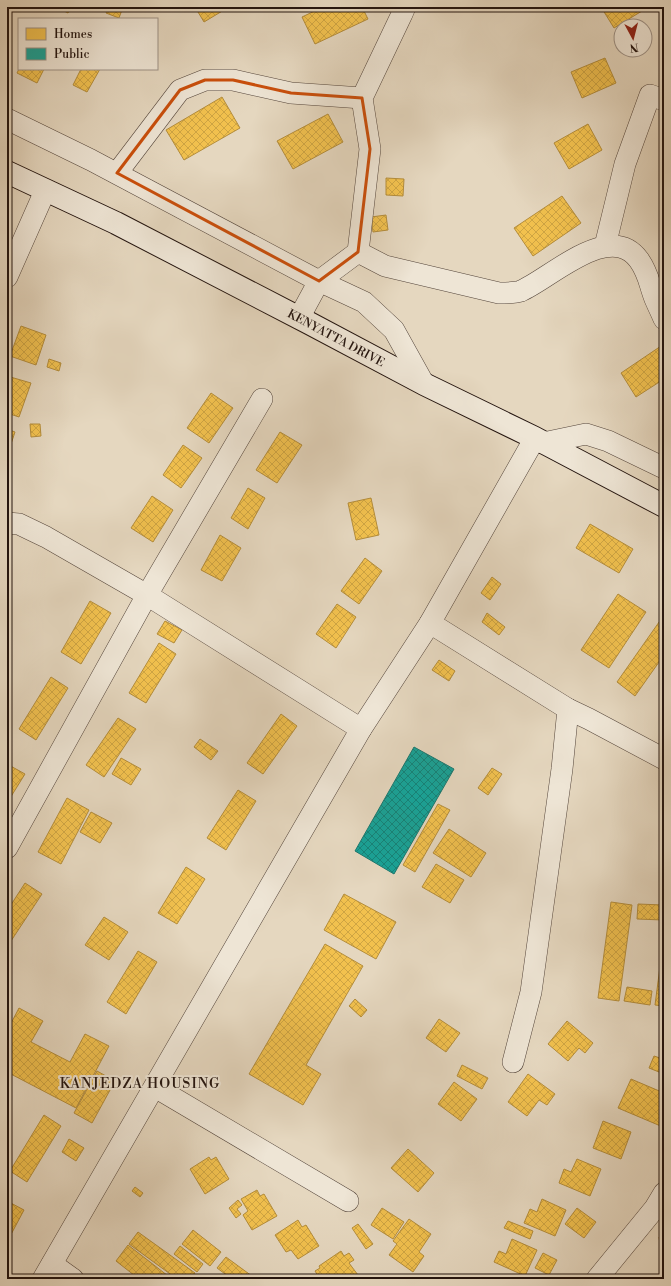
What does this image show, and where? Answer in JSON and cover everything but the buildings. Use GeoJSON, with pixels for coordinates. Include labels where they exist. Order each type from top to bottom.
{"type":"FeatureCollection","features":[{"type":"Feature","properties":{"kind":"main road","name":"KENYATTA DRIVE"},"geometry":{"type":"LineString","coordinates":[[7,172],[116,223],[424,384],[539,441],[664,506]]}},
{"type":"Feature","properties":{"kind":"street"},"geometry":{"type":"LineString","coordinates":[[299,318],[319,281],[358,252],[370,149],[362,98],[405,7]]}},
{"type":"Feature","properties":{"kind":"street"},"geometry":{"type":"LineString","coordinates":[[117,173],[180,90],[205,80],[232,80],[291,93],[362,98]]}},
{"type":"Feature","properties":{"kind":"street"},"geometry":{"type":"LineString","coordinates":[[605,246],[625,164],[650,95],[664,100]]}},
{"type":"Feature","properties":{"kind":"street"},"geometry":{"type":"LineString","coordinates":[[7,119],[117,173],[319,281],[364,302],[394,330],[424,384]]}},
{"type":"Feature","properties":{"kind":"street"},"geometry":{"type":"LineString","coordinates":[[7,277],[45,190]]}},
{"type":"Feature","properties":{"kind":"street"},"geometry":{"type":"LineString","coordinates":[[358,252],[385,266],[500,293],[519,292],[540,281],[575,258],[605,246],[626,248],[638,258],[648,274],[655,298],[664,319]]}},
{"type":"Feature","properties":{"kind":"street"},"geometry":{"type":"LineString","coordinates":[[7,848],[147,595],[262,399]]}},
{"type":"Feature","properties":{"kind":"street"},"geometry":{"type":"LineString","coordinates":[[73,1279],[47,1271],[362,729],[430,623],[539,441],[586,434],[608,440],[664,468]]}},
{"type":"Feature","properties":{"kind":"street"},"geometry":{"type":"LineString","coordinates":[[7,523],[19,524],[46,536],[147,595],[362,729]]}},
{"type":"Feature","properties":{"kind":"street"},"geometry":{"type":"LineString","coordinates":[[430,623],[568,709],[664,759]]}},
{"type":"Feature","properties":{"kind":"street"},"geometry":{"type":"LineString","coordinates":[[513,1062],[531,992],[562,769],[568,709]]}},
{"type":"Feature","properties":{"kind":"street"},"geometry":{"type":"LineString","coordinates":[[155,1087],[348,1201]]}},
{"type":"Feature","properties":{"kind":"street"},"geometry":{"type":"LineString","coordinates":[[597,1279],[655,1208],[664,1193]]}},
{"type":"Feature","properties":{"kind":"highlighted area"},"geometry":{"type":"Polygon","coordinates":[[[205,80],[233,80],[291,93],[362,98],[370,149],[358,252],[319,281],[117,173],[180,90],[205,80]]]}},
{"type":"Feature","properties":{"kind":"district","name":"KANJEDZA HOUSING"},"geometry":{"type":"Point","coordinates":[140,1083]}}]}
